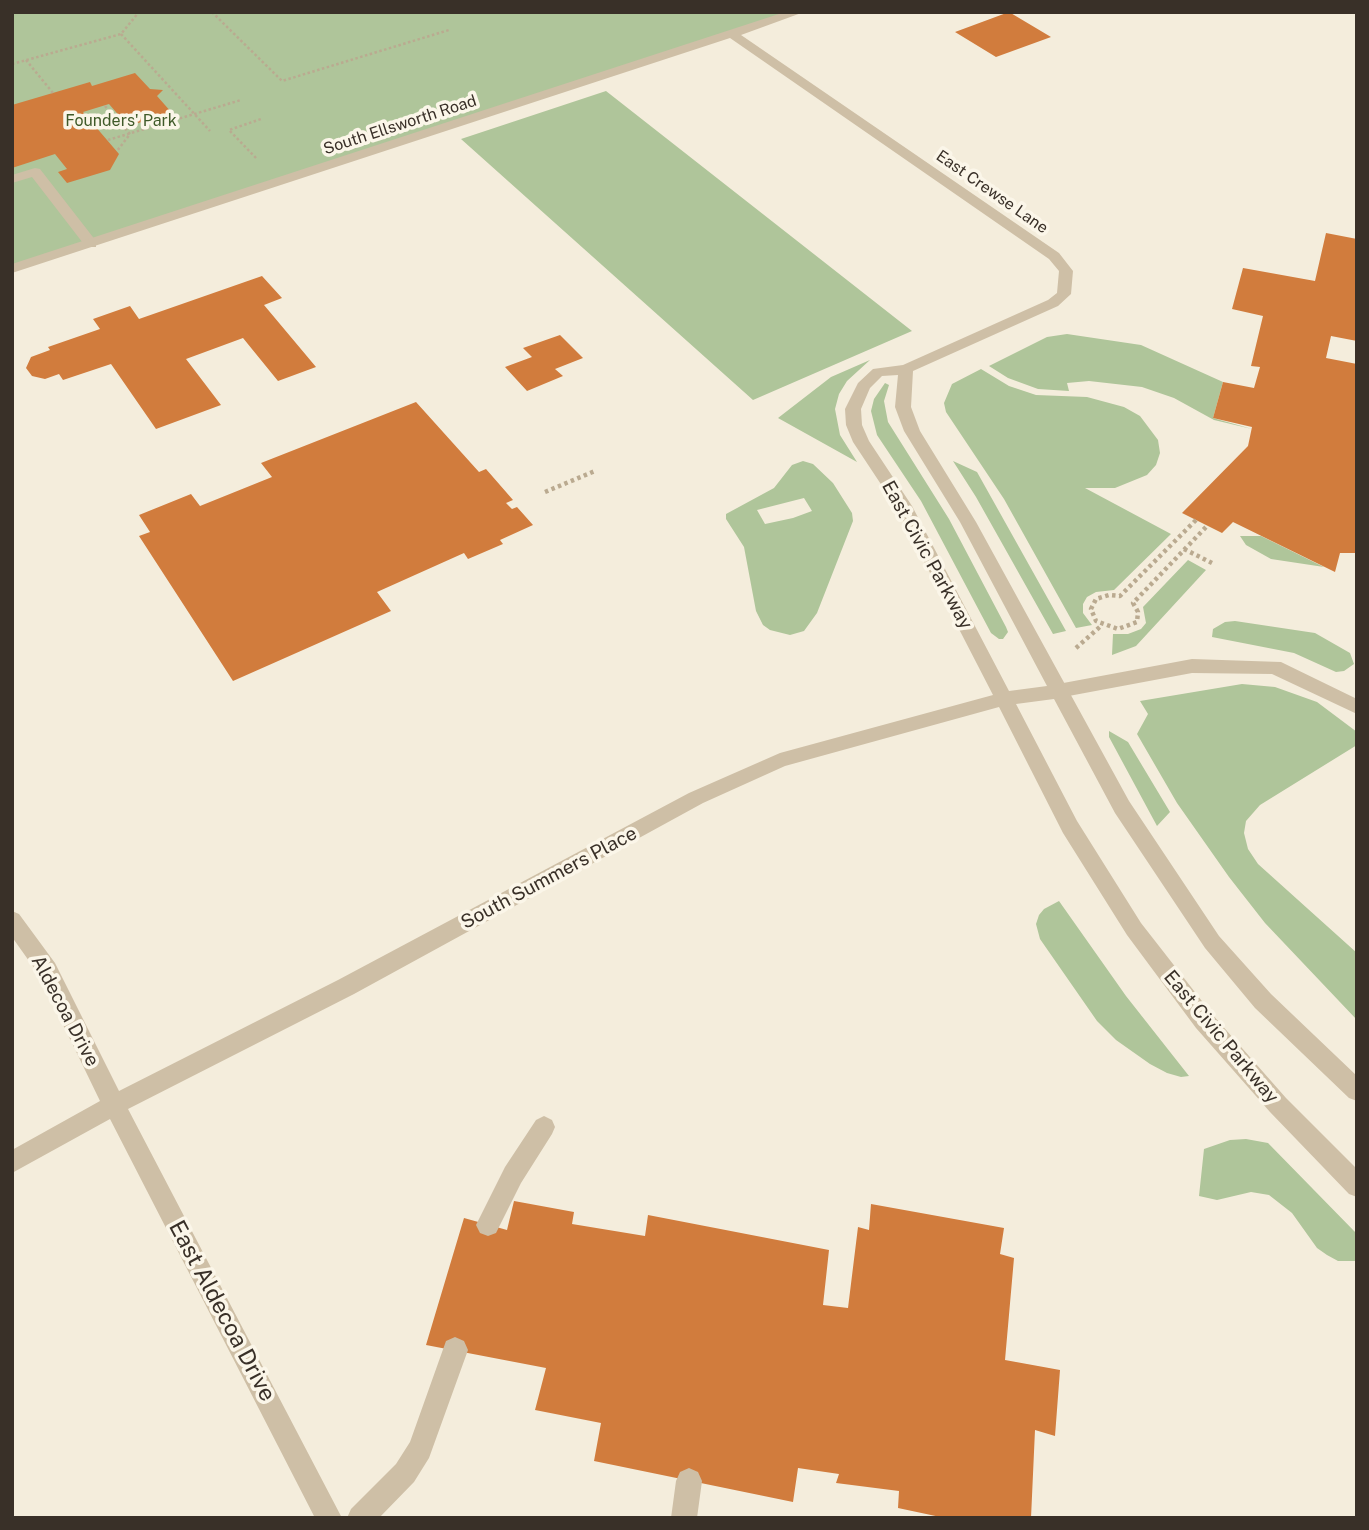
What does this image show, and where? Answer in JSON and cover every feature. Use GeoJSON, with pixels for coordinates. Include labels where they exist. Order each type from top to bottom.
{"type":"FeatureCollection","features":[{"type":"Feature","properties":{"kind":"street","name":"South Ellsworth Road"},"geometry":{"type":"LineString","coordinates":[[12,270],[798,12]]}},
{"type":"Feature","properties":{"kind":"street","name":"East Crewse Lane"},"geometry":{"type":"LineString","coordinates":[[732,34],[1054,256],[1066,271],[1063,294],[1053,303],[906,369]]}},
{"type":"Feature","properties":{"kind":"street"},"geometry":{"type":"LineString","coordinates":[[12,179],[35,172],[91,244]]}},
{"type":"Feature","properties":{"kind":"street"},"geometry":{"type":"LineString","coordinates":[[906,369],[903,407],[912,431],[968,522],[1122,807],[1212,942],[1263,1000],[1357,1091]]}},
{"type":"Feature","properties":{"kind":"street","name":"East Civic Parkway"},"geometry":{"type":"LineString","coordinates":[[906,369],[878,372],[863,386],[853,409],[854,425],[861,442],[904,506],[1070,827],[1133,929],[1213,1031],[1278,1105],[1357,1186]]}},
{"type":"Feature","properties":{"kind":"street","name":"South Summers Place"},"geometry":{"type":"LineString","coordinates":[[12,1162],[114,1105],[346,987],[720,788],[780,760],[1004,699],[1192,666],[1275,667],[1357,707]]}},
{"type":"Feature","properties":{"kind":"street","name":"Aldecoa Drive"},"geometry":{"type":"LineString","coordinates":[[12,920],[47,969],[114,1105]]}},
{"type":"Feature","properties":{"kind":"street","name":"East Aldecoa Drive"},"geometry":{"type":"LineString","coordinates":[[114,1105],[329,1518]]}},
{"type":"Feature","properties":{"kind":"street"},"geometry":{"type":"LineString","coordinates":[[488,1224],[513,1175],[544,1127]]}},
{"type":"Feature","properties":{"kind":"street"},"geometry":{"type":"LineString","coordinates":[[360,1518],[405,1473],[421,1449],[455,1350]]}},
{"type":"Feature","properties":{"kind":"street"},"geometry":{"type":"LineString","coordinates":[[684,1518],[689,1481]]}},
{"type":"Feature","properties":{"kind":"path"},"geometry":{"type":"LineString","coordinates":[[12,64],[121,34],[139,12]]}},
{"type":"Feature","properties":{"kind":"path"},"geometry":{"type":"LineString","coordinates":[[212,12],[282,81],[449,30]]}},
{"type":"Feature","properties":{"kind":"path"},"geometry":{"type":"LineString","coordinates":[[121,34],[210,131]]}},
{"type":"Feature","properties":{"kind":"path"},"geometry":{"type":"LineString","coordinates":[[256,55],[264,53]]}},
{"type":"Feature","properties":{"kind":"path"},"geometry":{"type":"LineString","coordinates":[[26,60],[53,93]]}},
{"type":"Feature","properties":{"kind":"path"},"geometry":{"type":"LineString","coordinates":[[108,140],[241,100]]}},
{"type":"Feature","properties":{"kind":"path"},"geometry":{"type":"LineString","coordinates":[[105,106],[130,134]]}},
{"type":"Feature","properties":{"kind":"path"},"geometry":{"type":"LineString","coordinates":[[261,119],[229,130],[261,163]]}},
{"type":"Feature","properties":{"kind":"path"},"geometry":{"type":"LineString","coordinates":[[96,126],[118,120]]}},
{"type":"Feature","properties":{"kind":"path"},"geometry":{"type":"LineString","coordinates":[[117,151],[130,134]]}},
{"type":"Feature","properties":{"kind":"path"},"geometry":{"type":"LineString","coordinates":[[545,492],[595,471]]}},
{"type":"Feature","properties":{"kind":"path"},"geometry":{"type":"LineString","coordinates":[[1196,520],[1120,596],[1101,596],[1092,604],[1092,615],[1102,625],[1118,629],[1136,622],[1139,612],[1133,603],[1207,526]]}},
{"type":"Feature","properties":{"kind":"path"},"geometry":{"type":"LineString","coordinates":[[1184,549],[1212,563]]}},
{"type":"Feature","properties":{"kind":"path"},"geometry":{"type":"LineString","coordinates":[[1076,648],[1102,625]]}},
{"type":"Feature","properties":{"kind":"green space","name":"Founders' Park"},"geometry":{"type":"Polygon","coordinates":[[[12,12],[798,12],[12,269],[12,12]]]}},
{"type":"Feature","properties":{"kind":"green space"},"geometry":{"type":"Polygon","coordinates":[[[606,91],[912,331],[753,400],[461,139],[606,91]]]}},
{"type":"Feature","properties":{"kind":"green space"},"geometry":{"type":"Polygon","coordinates":[[[1067,334],[1141,345],[1223,382],[1213,418],[1252,429],[1214,420],[1174,398],[1142,387],[1089,381],[1067,383],[1069,391],[1038,389],[1008,378],[989,366],[1047,337],[1067,334]]]}},
{"type":"Feature","properties":{"kind":"green space"},"geometry":{"type":"Polygon","coordinates":[[[870,360],[847,381],[839,394],[835,409],[840,435],[857,462],[778,418],[831,377],[870,360]]]}},
{"type":"Feature","properties":{"kind":"green space"},"geometry":{"type":"Polygon","coordinates":[[[981,369],[1009,386],[1036,395],[1087,397],[1124,407],[1140,416],[1158,440],[1160,453],[1156,465],[1147,475],[1115,488],[1085,488],[1171,534],[1114,590],[1096,592],[1087,597],[1083,604],[1083,613],[1092,625],[1076,628],[1004,499],[946,412],[944,403],[952,384],[981,369]]]}},
{"type":"Feature","properties":{"kind":"green space"},"geometry":{"type":"Polygon","coordinates":[[[885,383],[889,385],[884,401],[888,422],[949,519],[1006,627],[1008,632],[1003,639],[991,633],[921,501],[877,435],[871,411],[874,399],[885,383]]]}},
{"type":"Feature","properties":{"kind":"green space"},"geometry":{"type":"Polygon","coordinates":[[[803,461],[813,464],[833,483],[852,513],[853,521],[817,613],[804,631],[790,635],[770,630],[763,625],[756,611],[744,547],[726,519],[726,514],[774,488],[792,465],[803,461]],[[804,498],[757,510],[765,524],[812,511],[804,498]]]}},
{"type":"Feature","properties":{"kind":"green space"},"geometry":{"type":"Polygon","coordinates":[[[953,461],[977,472],[1066,631],[1053,634],[953,461]]]}},
{"type":"Feature","properties":{"kind":"green space"},"geometry":{"type":"Polygon","coordinates":[[[1240,536],[1261,536],[1324,567],[1271,559],[1246,545],[1240,536]]]}},
{"type":"Feature","properties":{"kind":"green space"},"geometry":{"type":"Polygon","coordinates":[[[1188,560],[1206,570],[1136,646],[1112,655],[1113,634],[1128,634],[1141,629],[1146,623],[1143,607],[1188,560]]]}},
{"type":"Feature","properties":{"kind":"green space"},"geometry":{"type":"Polygon","coordinates":[[[1235,621],[1315,633],[1350,653],[1354,664],[1344,671],[1336,672],[1294,653],[1212,637],[1213,629],[1225,622],[1235,621]]]}},
{"type":"Feature","properties":{"kind":"green space"},"geometry":{"type":"Polygon","coordinates":[[[1242,684],[1275,687],[1317,702],[1357,732],[1357,745],[1260,805],[1246,821],[1244,833],[1248,849],[1258,864],[1357,953],[1357,1020],[1265,923],[1229,877],[1177,803],[1137,734],[1148,714],[1140,701],[1242,684]]]}},
{"type":"Feature","properties":{"kind":"green space"},"geometry":{"type":"Polygon","coordinates":[[[1109,731],[1128,742],[1170,812],[1157,826],[1109,737],[1109,731]]]}},
{"type":"Feature","properties":{"kind":"green space"},"geometry":{"type":"Polygon","coordinates":[[[1059,901],[1126,996],[1189,1076],[1167,1073],[1150,1064],[1116,1040],[1097,1021],[1040,939],[1036,924],[1039,915],[1059,901]]]}},
{"type":"Feature","properties":{"kind":"green space"},"geometry":{"type":"Polygon","coordinates":[[[1246,1139],[1268,1143],[1357,1234],[1357,1261],[1338,1261],[1317,1248],[1292,1213],[1269,1195],[1251,1192],[1217,1200],[1199,1196],[1204,1149],[1230,1140],[1246,1139]]]}},
{"type":"Feature","properties":{"kind":"building"},"geometry":{"type":"Polygon","coordinates":[[[1009,12],[1051,37],[996,57],[955,32],[1009,12]]]}},
{"type":"Feature","properties":{"kind":"building"},"geometry":{"type":"Polygon","coordinates":[[[135,73],[150,89],[163,90],[157,96],[172,113],[128,126],[109,104],[83,112],[119,154],[110,170],[67,183],[58,172],[67,169],[55,154],[12,168],[12,105],[90,82],[92,86],[135,73]]]}},
{"type":"Feature","properties":{"kind":"building"},"geometry":{"type":"Polygon","coordinates":[[[1326,233],[1357,239],[1357,341],[1331,336],[1326,358],[1357,364],[1357,553],[1340,553],[1335,572],[1233,522],[1222,533],[1182,513],[1248,446],[1252,427],[1213,418],[1223,382],[1254,388],[1260,367],[1251,366],[1263,316],[1232,309],[1243,268],[1315,281],[1326,233]]]}},
{"type":"Feature","properties":{"kind":"building"},"geometry":{"type":"Polygon","coordinates":[[[262,276],[282,298],[264,305],[316,367],[278,381],[243,338],[186,359],[221,405],[156,429],[111,364],[63,380],[59,374],[45,379],[32,376],[26,368],[31,357],[50,350],[48,347],[100,329],[93,319],[130,306],[139,319],[262,276]]]}},
{"type":"Feature","properties":{"kind":"building"},"geometry":{"type":"Polygon","coordinates":[[[560,335],[583,358],[555,369],[563,376],[527,391],[505,367],[532,357],[523,348],[560,335]]]}},
{"type":"Feature","properties":{"kind":"building"},"geometry":{"type":"Polygon","coordinates":[[[416,402],[479,472],[486,469],[513,500],[506,503],[512,509],[517,507],[533,525],[500,540],[503,544],[468,559],[464,553],[377,592],[391,611],[233,681],[139,536],[150,532],[139,515],[191,494],[200,506],[272,477],[261,463],[416,402]]]}},
{"type":"Feature","properties":{"kind":"building"},"geometry":{"type":"Polygon","coordinates":[[[514,1201],[574,1212],[572,1224],[645,1236],[648,1215],[829,1250],[823,1305],[848,1308],[858,1227],[869,1230],[871,1204],[1004,1228],[1000,1254],[1014,1258],[1005,1360],[1060,1370],[1055,1436],[1035,1430],[1031,1518],[945,1518],[898,1508],[899,1491],[836,1483],[839,1474],[798,1468],[793,1502],[594,1461],[601,1423],[535,1410],[546,1368],[426,1345],[464,1218],[507,1230],[514,1201]]]}}]}
